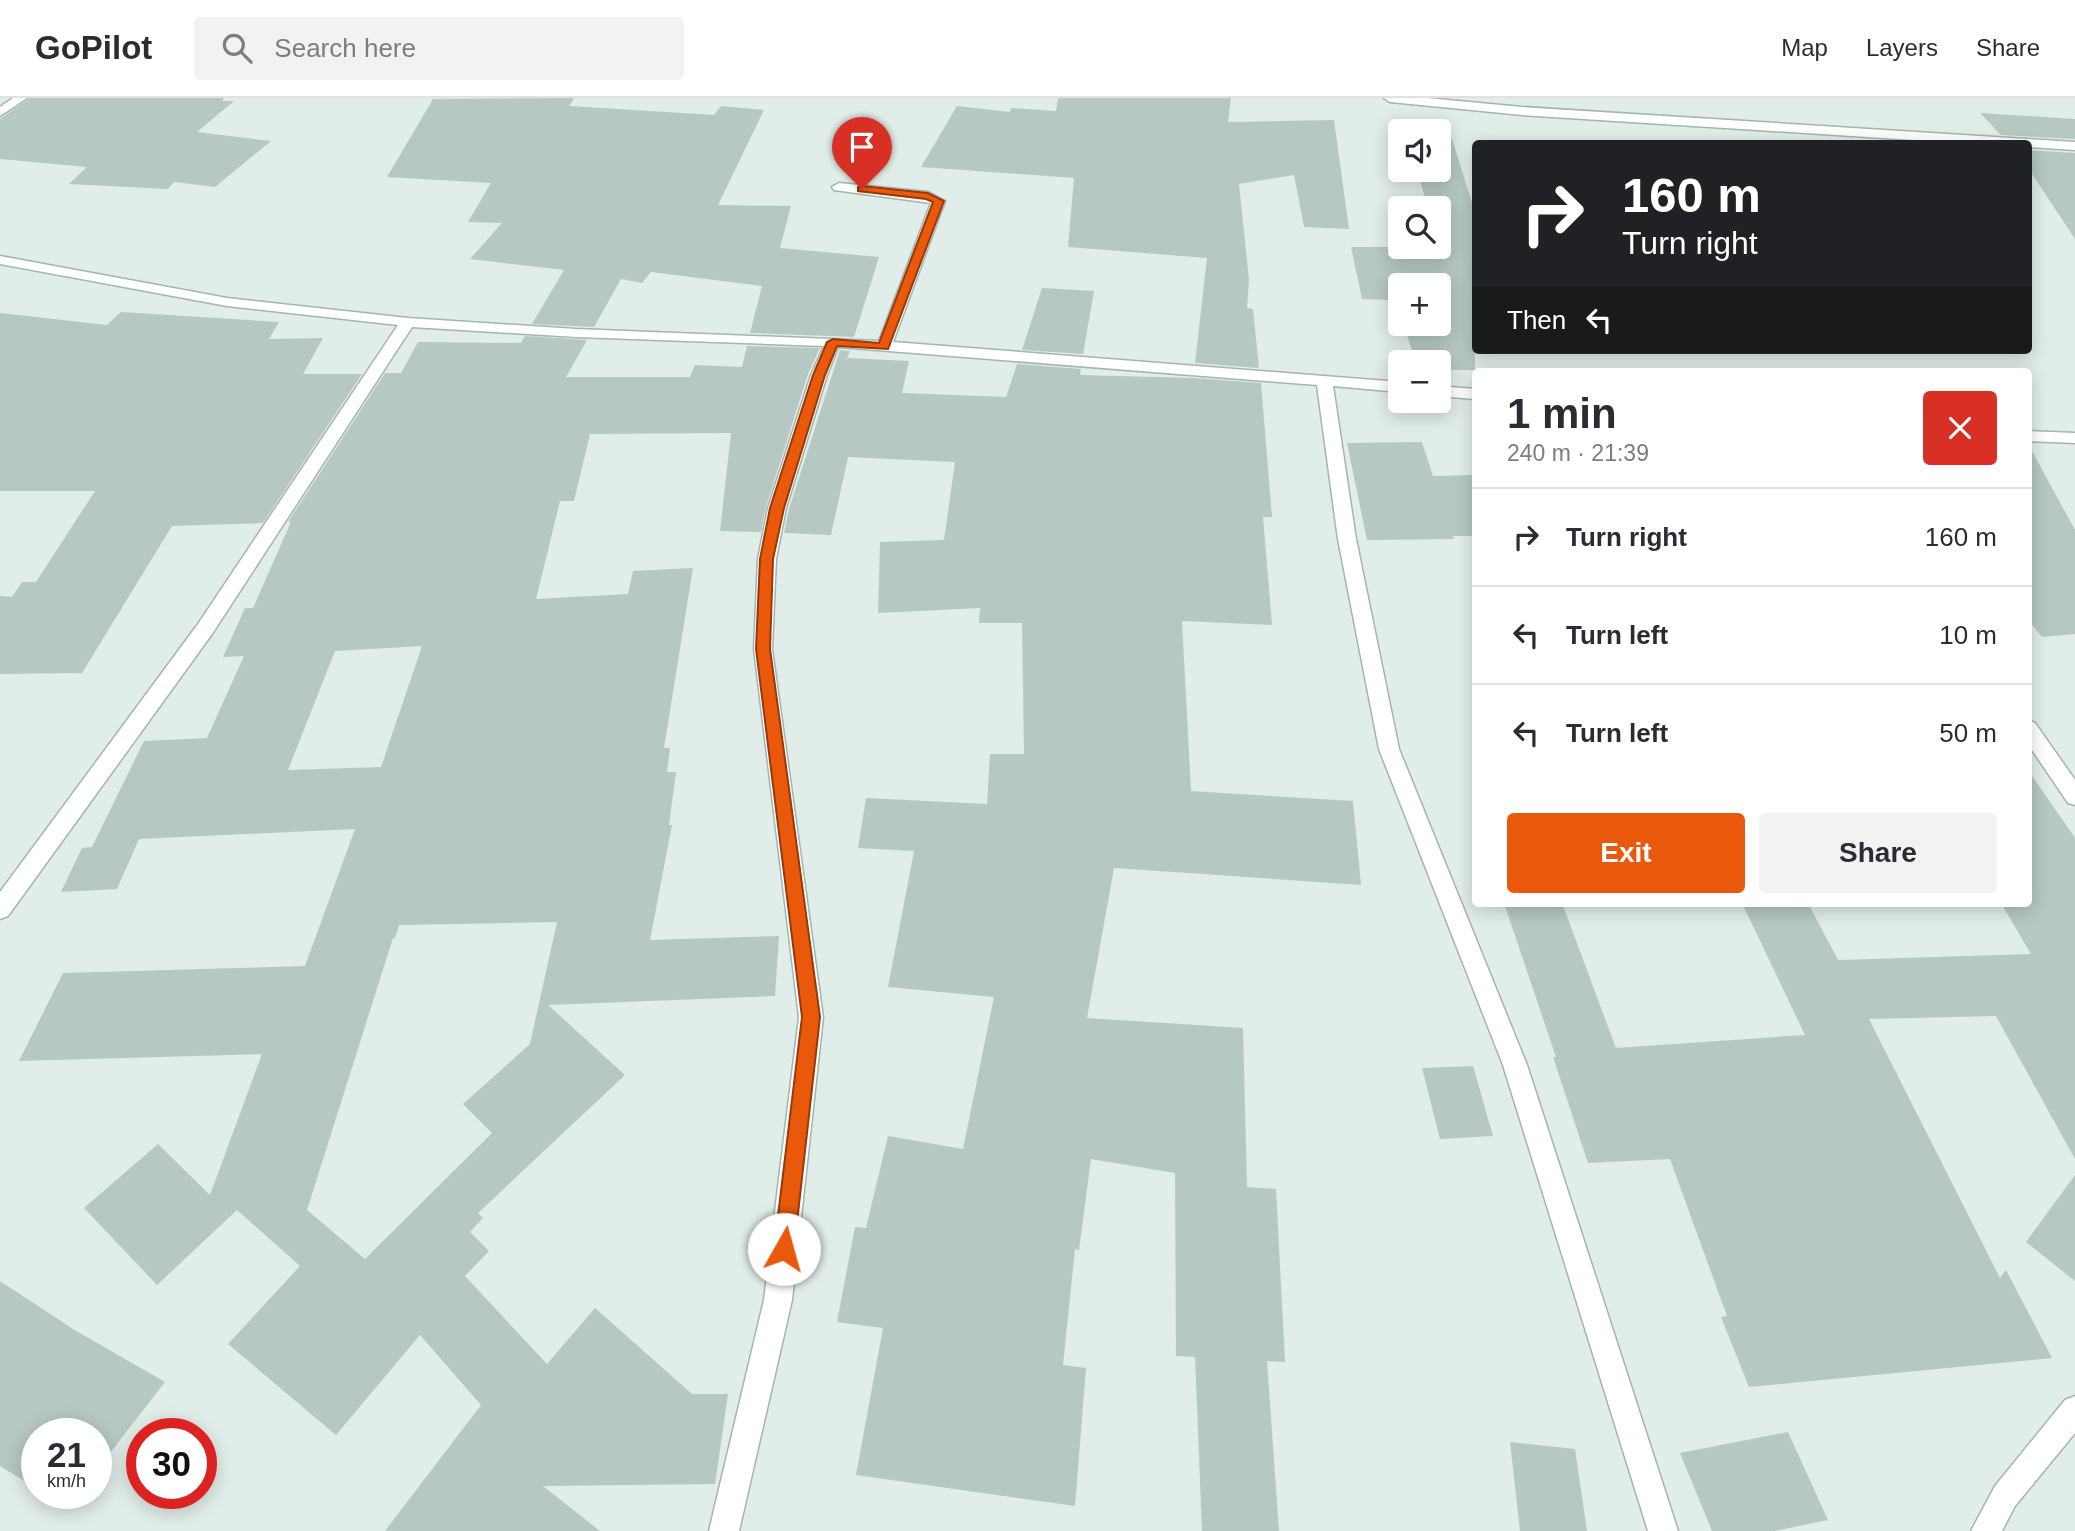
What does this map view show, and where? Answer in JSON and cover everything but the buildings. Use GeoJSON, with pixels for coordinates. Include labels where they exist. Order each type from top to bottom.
{"type":"FeatureCollection","features":[{"type":"Feature","properties":{"kind":"street"},"geometry":{"type":"LineString","coordinates":[[0,112],[21,98]]}},
{"type":"Feature","properties":{"kind":"street"},"geometry":{"type":"LineString","coordinates":[[1390,98],[1522,111],[1980,140]]}},
{"type":"Feature","properties":{"kind":"street"},"geometry":{"type":"LineString","coordinates":[[2032,143],[2075,146]]}},
{"type":"Feature","properties":{"kind":"street"},"geometry":{"type":"LineString","coordinates":[[839,187],[928,196],[939,201],[884,347]]}},
{"type":"Feature","properties":{"kind":"street"},"geometry":{"type":"LineString","coordinates":[[1,261],[227,302],[408,323],[576,333],[833,342],[1388,386]]}},
{"type":"Feature","properties":{"kind":"street"},"geometry":{"type":"LineString","coordinates":[[0,909],[205,629],[408,323]]}},
{"type":"Feature","properties":{"kind":"street"},"geometry":{"type":"LineString","coordinates":[[724,1531],[778,1300],[811,1017],[763,649],[767,559],[777,508],[819,375],[833,342]]}},
{"type":"Feature","properties":{"kind":"street"},"geometry":{"type":"LineString","coordinates":[[1324,381],[1347,539],[1389,748],[1515,1065],[1662,1531]]}},
{"type":"Feature","properties":{"kind":"street"},"geometry":{"type":"LineString","coordinates":[[1451,392],[1472,394]]}},
{"type":"Feature","properties":{"kind":"street"},"geometry":{"type":"LineString","coordinates":[[2032,436],[2075,438]]}},
{"type":"Feature","properties":{"kind":"street"},"geometry":{"type":"LineString","coordinates":[[2032,734],[2075,797]]}},
{"type":"Feature","properties":{"kind":"street"},"geometry":{"type":"LineString","coordinates":[[1986,1531],[2006,1496],[2075,1410]]}},
{"type":"Feature","properties":{"kind":"route"},"geometry":{"type":"LineString","coordinates":[[784,1249],[811,1017],[772,737],[763,649],[767,559],[777,508],[819,375],[833,342],[884,347],[939,201],[928,196],[862,189]]}}]}
